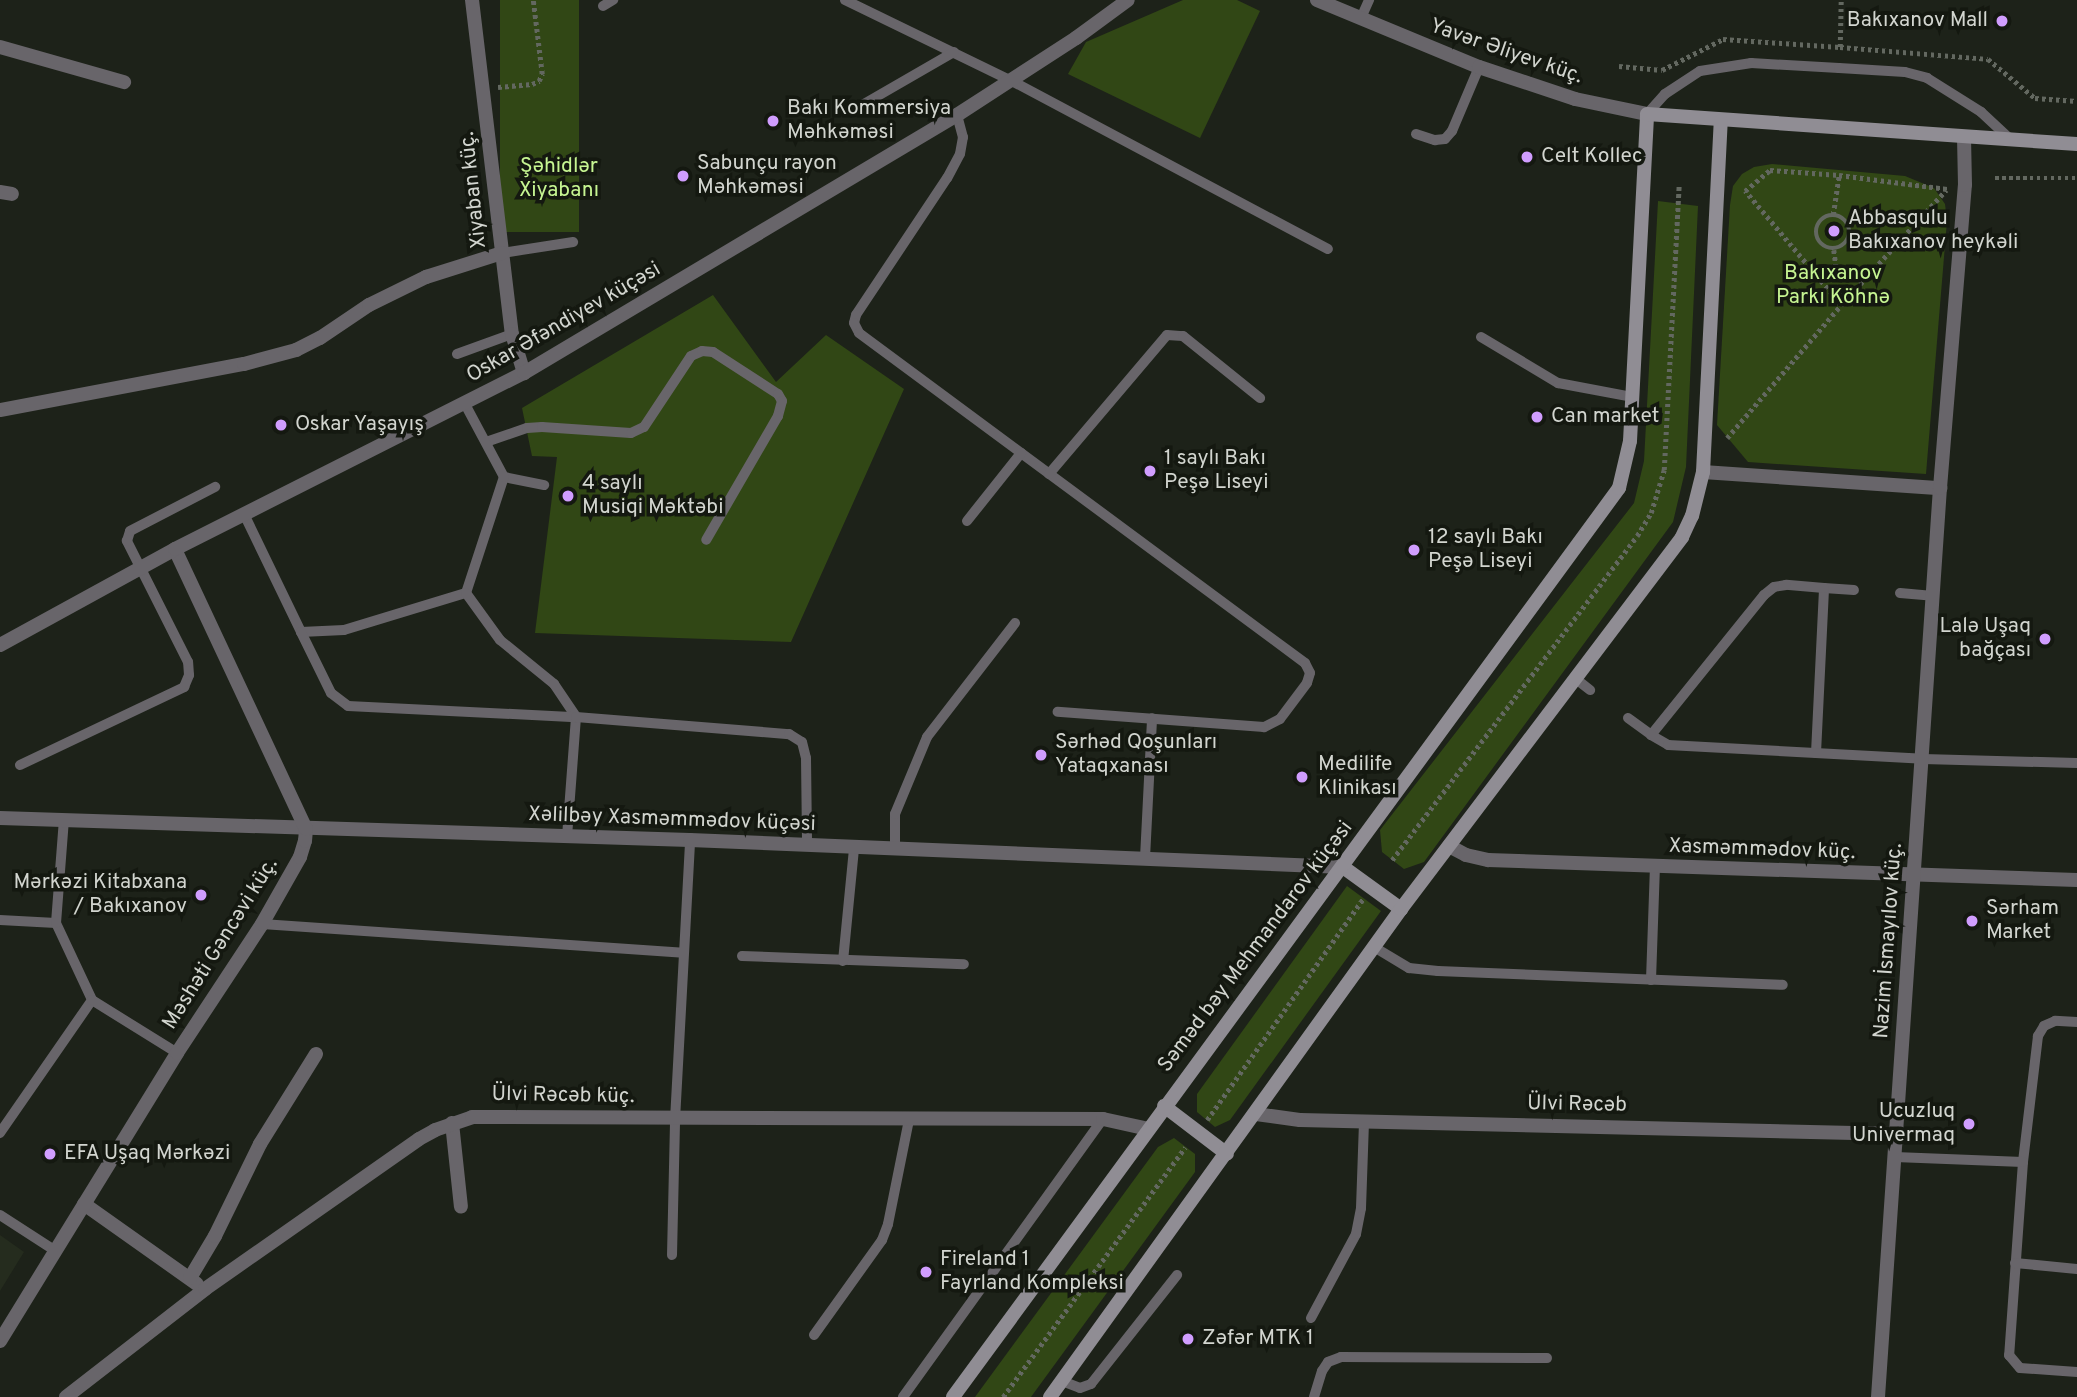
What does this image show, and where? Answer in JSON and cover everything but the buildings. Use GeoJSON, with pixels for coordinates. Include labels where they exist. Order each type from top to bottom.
{"type":"FeatureCollection","features":[{"type":"Feature","properties":{"kind":"main road"},"geometry":{"type":"LineString","coordinates":[[1647,114],[2077,144]]}},
{"type":"Feature","properties":{"kind":"main road","name":"Səməd bəy Mehmandarov küçəsi"},"geometry":{"type":"LineString","coordinates":[[953,1397],[1619,488],[1630,442],[1647,114]]}},
{"type":"Feature","properties":{"kind":"main road"},"geometry":{"type":"LineString","coordinates":[[1050,1397],[1401,909],[1682,537],[1692,516],[1703,472],[1721,121]]}},
{"type":"Feature","properties":{"kind":"main road"},"geometry":{"type":"LineString","coordinates":[[1343,867],[1401,909]]}},
{"type":"Feature","properties":{"kind":"main road"},"geometry":{"type":"LineString","coordinates":[[1164,1106],[1227,1154]]}},
{"type":"Feature","properties":{"kind":"street","name":"Xiyaban küç."},"geometry":{"type":"LineString","coordinates":[[472,0],[512,334],[524,373]]}},
{"type":"Feature","properties":{"kind":"street","name":"Oskar Əfəndiyev küçəsi"},"geometry":{"type":"LineString","coordinates":[[0,645],[175,549],[524,373],[957,115],[1128,0]]}},
{"type":"Feature","properties":{"kind":"street","name":"Yavər Əliyev küç."},"geometry":{"type":"LineString","coordinates":[[1317,0],[1479,67],[1575,99],[1647,114]]}},
{"type":"Feature","properties":{"kind":"street"},"geometry":{"type":"LineString","coordinates":[[0,47],[124,82]]}},
{"type":"Feature","properties":{"kind":"street","name":"Nazim İsmayılov küç."},"geometry":{"type":"LineString","coordinates":[[1878,1397],[1940,488],[1965,185],[1964,137]]}},
{"type":"Feature","properties":{"kind":"street"},"geometry":{"type":"LineString","coordinates":[[0,410],[244,364],[296,350],[320,338],[369,305],[426,277],[502,253]]}},
{"type":"Feature","properties":{"kind":"street"},"geometry":{"type":"LineString","coordinates":[[1703,472],[1940,488]]}},
{"type":"Feature","properties":{"kind":"street"},"geometry":{"type":"LineString","coordinates":[[175,549],[306,829]]}},
{"type":"Feature","properties":{"kind":"street","name":"Xəlilbəy Xasməmmədov küçəsi"},"geometry":{"type":"LineString","coordinates":[[0,818],[567,836],[1343,867]]}},
{"type":"Feature","properties":{"kind":"street","name":"Məshəti Gəncəvi küç."},"geometry":{"type":"LineString","coordinates":[[0,1340],[177,1053],[262,924],[300,857],[306,829]]}},
{"type":"Feature","properties":{"kind":"street","name":"Xasməmmədov küç."},"geometry":{"type":"LineString","coordinates":[[1449,846],[1466,855],[1488,860],[2077,880]]}},
{"type":"Feature","properties":{"kind":"street"},"geometry":{"type":"LineString","coordinates":[[190,1278],[215,1236],[260,1144],[316,1054]]}},
{"type":"Feature","properties":{"kind":"street","name":"Ülvi Rəcəb"},"geometry":{"type":"LineString","coordinates":[[1256,1114],[1300,1120],[1897,1133]]}},
{"type":"Feature","properties":{"kind":"street","name":"Ülvi Rəcəb küç."},"geometry":{"type":"LineString","coordinates":[[66,1397],[205,1289],[419,1139],[452,1123],[472,1117],[503,1115],[676,1120],[1103,1119],[1148,1129]]}},
{"type":"Feature","properties":{"kind":"street"},"geometry":{"type":"LineString","coordinates":[[452,1123],[461,1207]]}},
{"type":"Feature","properties":{"kind":"street"},"geometry":{"type":"LineString","coordinates":[[84,1204],[205,1289]]}},
{"type":"Feature","properties":{"kind":"lane"},"geometry":{"type":"LineString","coordinates":[[845,0],[1010,80],[1328,249]]}},
{"type":"Feature","properties":{"kind":"lane"},"geometry":{"type":"LineString","coordinates":[[1361,18],[1369,0]]}},
{"type":"Feature","properties":{"kind":"lane"},"geometry":{"type":"LineString","coordinates":[[850,112],[954,52]]}},
{"type":"Feature","properties":{"kind":"lane"},"geometry":{"type":"LineString","coordinates":[[1647,114],[1665,94],[1700,71],[1751,64],[1905,72],[1927,78],[1981,112],[2010,139]]}},
{"type":"Feature","properties":{"kind":"lane"},"geometry":{"type":"LineString","coordinates":[[1416,134],[1435,140],[1445,139],[1452,131],[1479,67]]}},
{"type":"Feature","properties":{"kind":"lane"},"geometry":{"type":"LineString","coordinates":[[957,115],[963,137],[960,154],[947,178],[856,315],[854,323],[859,333],[1305,663],[1310,673],[1307,683],[1272,725],[1058,712]]}},
{"type":"Feature","properties":{"kind":"lane"},"geometry":{"type":"LineString","coordinates":[[502,253],[573,242]]}},
{"type":"Feature","properties":{"kind":"lane"},"geometry":{"type":"LineString","coordinates":[[457,354],[512,334]]}},
{"type":"Feature","properties":{"kind":"lane"},"geometry":{"type":"LineString","coordinates":[[1049,474],[1167,335],[1183,336],[1260,398]]}},
{"type":"Feature","properties":{"kind":"lane"},"geometry":{"type":"LineString","coordinates":[[1481,337],[1558,383],[1632,397]]}},
{"type":"Feature","properties":{"kind":"lane"},"geometry":{"type":"LineString","coordinates":[[486,442],[527,428],[542,427],[631,433],[645,427],[691,356],[702,351],[713,352],[778,394],[782,401],[778,416],[706,540]]}},
{"type":"Feature","properties":{"kind":"lane"},"geometry":{"type":"LineString","coordinates":[[465,404],[504,477],[466,593]]}},
{"type":"Feature","properties":{"kind":"lane"},"geometry":{"type":"LineString","coordinates":[[967,521],[1021,453]]}},
{"type":"Feature","properties":{"kind":"lane"},"geometry":{"type":"LineString","coordinates":[[504,477],[544,485]]}},
{"type":"Feature","properties":{"kind":"lane"},"geometry":{"type":"LineString","coordinates":[[20,765],[184,687],[190,675],[188,662],[127,541],[130,531],[215,487]]}},
{"type":"Feature","properties":{"kind":"lane"},"geometry":{"type":"LineString","coordinates":[[244,514],[331,693],[348,706],[576,717],[789,734],[802,742],[806,758],[807,845]]}},
{"type":"Feature","properties":{"kind":"lane"},"geometry":{"type":"LineString","coordinates":[[1651,735],[1764,595],[1774,587],[1786,585],[1854,590]]}},
{"type":"Feature","properties":{"kind":"lane"},"geometry":{"type":"LineString","coordinates":[[1816,753],[1824,588]]}},
{"type":"Feature","properties":{"kind":"lane"},"geometry":{"type":"LineString","coordinates":[[301,632],[344,630],[466,593]]}},
{"type":"Feature","properties":{"kind":"lane"},"geometry":{"type":"LineString","coordinates":[[466,593],[500,640],[554,684],[576,717],[567,836]]}},
{"type":"Feature","properties":{"kind":"lane"},"geometry":{"type":"LineString","coordinates":[[1900,593],[1933,596]]}},
{"type":"Feature","properties":{"kind":"lane"},"geometry":{"type":"LineString","coordinates":[[895,850],[895,814],[927,737],[1016,623]]}},
{"type":"Feature","properties":{"kind":"lane"},"geometry":{"type":"LineString","coordinates":[[1576,679],[1590,690]]}},
{"type":"Feature","properties":{"kind":"lane"},"geometry":{"type":"LineString","coordinates":[[1145,858],[1152,718]]}},
{"type":"Feature","properties":{"kind":"lane"},"geometry":{"type":"LineString","coordinates":[[1628,718],[1668,745],[1923,759],[2077,763]]}},
{"type":"Feature","properties":{"kind":"lane"},"geometry":{"type":"LineString","coordinates":[[64,820],[56,923],[92,1000],[177,1053]]}},
{"type":"Feature","properties":{"kind":"lane"},"geometry":{"type":"LineString","coordinates":[[672,1255],[683,953],[690,841]]}},
{"type":"Feature","properties":{"kind":"lane"},"geometry":{"type":"LineString","coordinates":[[843,961],[854,848]]}},
{"type":"Feature","properties":{"kind":"lane"},"geometry":{"type":"LineString","coordinates":[[1651,980],[1655,867]]}},
{"type":"Feature","properties":{"kind":"lane"},"geometry":{"type":"LineString","coordinates":[[0,920],[56,923]]}},
{"type":"Feature","properties":{"kind":"lane"},"geometry":{"type":"LineString","coordinates":[[262,924],[683,953]]}},
{"type":"Feature","properties":{"kind":"lane"},"geometry":{"type":"LineString","coordinates":[[1374,947],[1409,968],[1783,985]]}},
{"type":"Feature","properties":{"kind":"lane"},"geometry":{"type":"LineString","coordinates":[[742,956],[964,964]]}},
{"type":"Feature","properties":{"kind":"lane"},"geometry":{"type":"LineString","coordinates":[[0,1133],[92,1000]]}},
{"type":"Feature","properties":{"kind":"lane"},"geometry":{"type":"LineString","coordinates":[[2077,1022],[2054,1021],[2043,1026],[2038,1036],[2023,1162],[2009,1355],[2020,1368],[2077,1372]]}},
{"type":"Feature","properties":{"kind":"lane"},"geometry":{"type":"LineString","coordinates":[[814,1335],[882,1240],[888,1224],[909,1119]]}},
{"type":"Feature","properties":{"kind":"lane"},"geometry":{"type":"LineString","coordinates":[[903,1397],[1103,1119]]}},
{"type":"Feature","properties":{"kind":"lane"},"geometry":{"type":"LineString","coordinates":[[1311,1318],[1356,1234],[1362,1208],[1364,1121]]}},
{"type":"Feature","properties":{"kind":"lane"},"geometry":{"type":"LineString","coordinates":[[1895,1157],[2023,1162]]}},
{"type":"Feature","properties":{"kind":"lane"},"geometry":{"type":"LineString","coordinates":[[0,1215],[54,1250]]}},
{"type":"Feature","properties":{"kind":"lane"},"geometry":{"type":"LineString","coordinates":[[2015,1263],[2077,1269]]}},
{"type":"Feature","properties":{"kind":"lane"},"geometry":{"type":"LineString","coordinates":[[1062,1381],[1080,1388],[1091,1384],[1177,1275]]}},
{"type":"Feature","properties":{"kind":"lane"},"geometry":{"type":"LineString","coordinates":[[1314,1397],[1322,1371],[1328,1362],[1341,1357],[1547,1358]]}},
{"type":"Feature","properties":{"kind":"path"},"geometry":{"type":"LineString","coordinates":[[484,89],[532,85],[540,81],[542,74],[533,0]]}},
{"type":"Feature","properties":{"kind":"path"},"geometry":{"type":"LineString","coordinates":[[1840,47],[1841,0]]}},
{"type":"Feature","properties":{"kind":"path"},"geometry":{"type":"LineString","coordinates":[[1727,438],[1841,305],[1947,189],[1839,175],[1770,170],[1745,191],[1841,305]]}},
{"type":"Feature","properties":{"kind":"path"},"geometry":{"type":"LineString","coordinates":[[1833,215],[1839,175]]}},
{"type":"Feature","properties":{"kind":"path"},"geometry":{"type":"LineString","coordinates":[[1995,178],[2077,178]]}},
{"type":"Feature","properties":{"kind":"path"},"geometry":{"type":"LineString","coordinates":[[1833,215],[1846,220],[1850,229],[1849,239],[1843,247],[1833,250],[1824,247],[1817,240],[1815,230],[1819,221],[1833,215]]}},
{"type":"Feature","properties":{"kind":"path"},"geometry":{"type":"LineString","coordinates":[[1833,250],[1841,305]]}},
{"type":"Feature","properties":{"kind":"path"},"geometry":{"type":"LineString","coordinates":[[1207,1120],[1364,898]]}},
{"type":"Feature","properties":{"kind":"path"},"geometry":{"type":"LineString","coordinates":[[1003,1397],[1185,1147]]}},
{"type":"Feature","properties":{"kind":"shaded area"},"geometry":{"type":"Polygon","coordinates":[[[0,1235],[24,1252],[0,1291],[0,1235]]]}},
{"type":"Feature","properties":{"kind":"green space","name":"Şəhidlər Xiyabanı"},"geometry":{"type":"Polygon","coordinates":[[[500,0],[579,0],[579,232],[500,232],[500,0]]]}},
{"type":"Feature","properties":{"kind":"green space"},"geometry":{"type":"Polygon","coordinates":[[[1183,0],[1237,0],[1260,11],[1200,138],[1068,74],[1086,42],[1183,0]]]}},
{"type":"Feature","properties":{"kind":"green space","name":"Bakıxanov Parkı Köhnə"},"geometry":{"type":"Polygon","coordinates":[[[1772,164],[1905,176],[1934,188],[1945,204],[1947,221],[1926,474],[1748,462],[1717,425],[1733,186],[1742,174],[1754,167],[1772,164]]]}},
{"type":"Feature","properties":{"kind":"green space"},"geometry":{"type":"Polygon","coordinates":[[[1658,201],[1698,206],[1686,467],[1673,522],[1424,862],[1404,869],[1382,852],[1380,830],[1634,503],[1644,461],[1658,201]]]}},
{"type":"Feature","properties":{"kind":"green space"},"geometry":{"type":"Polygon","coordinates":[[[713,295],[776,382],[826,335],[904,389],[791,642],[535,633],[557,457],[532,456],[522,408],[713,295]]]}},
{"type":"Feature","properties":{"kind":"green space"},"geometry":{"type":"Polygon","coordinates":[[[1347,886],[1381,911],[1230,1120],[1215,1127],[1197,1112],[1197,1094],[1347,886]]]}},
{"type":"Feature","properties":{"kind":"green space"},"geometry":{"type":"Polygon","coordinates":[[[1174,1138],[1195,1154],[1195,1172],[1031,1397],[975,1397],[1158,1147],[1174,1138]]]}},
{"type":"Feature","properties":{"kind":"place","name":"Bakıxanov Mall"},"geometry":{"type":"Point","coordinates":[2002,21]}},
{"type":"Feature","properties":{"kind":"place","name":"Bakı Kommersiya Məhkəməsi"},"geometry":{"type":"Point","coordinates":[773,121]}},
{"type":"Feature","properties":{"kind":"place","name":"Celt Kollec"},"geometry":{"type":"Point","coordinates":[1527,157]}},
{"type":"Feature","properties":{"kind":"place","name":"Sabunçu rayon Məhkəməsi"},"geometry":{"type":"Point","coordinates":[683,176]}},
{"type":"Feature","properties":{"kind":"place","name":"Abbasqulu Bakıxanov heykəli"},"geometry":{"type":"Point","coordinates":[1834,231]}},
{"type":"Feature","properties":{"kind":"place","name":"Can market"},"geometry":{"type":"Point","coordinates":[1537,417]}},
{"type":"Feature","properties":{"kind":"place","name":"Oskar Yaşayış"},"geometry":{"type":"Point","coordinates":[281,425]}},
{"type":"Feature","properties":{"kind":"place","name":"1 saylı Bakı Peşə Liseyi"},"geometry":{"type":"Point","coordinates":[1150,471]}},
{"type":"Feature","properties":{"kind":"place","name":"4 saylı Musiqi Məktəbi"},"geometry":{"type":"Point","coordinates":[568,496]}},
{"type":"Feature","properties":{"kind":"place","name":"12 saylı Bakı Peşə Liseyi"},"geometry":{"type":"Point","coordinates":[1414,550]}},
{"type":"Feature","properties":{"kind":"place","name":"Lalə Uşaq bağçası"},"geometry":{"type":"Point","coordinates":[2045,639]}},
{"type":"Feature","properties":{"kind":"place","name":"Sərhəd Qoşunları Yataqxanası"},"geometry":{"type":"Point","coordinates":[1041,755]}},
{"type":"Feature","properties":{"kind":"place","name":"Medilife Klinikası"},"geometry":{"type":"Point","coordinates":[1302,777]}},
{"type":"Feature","properties":{"kind":"place","name":"Mərkəzi Kitabxana / Bakıxanov"},"geometry":{"type":"Point","coordinates":[201,895]}},
{"type":"Feature","properties":{"kind":"place","name":"Sərham Market"},"geometry":{"type":"Point","coordinates":[1972,921]}},
{"type":"Feature","properties":{"kind":"place","name":"Ucuzluq Univermaq"},"geometry":{"type":"Point","coordinates":[1969,1124]}},
{"type":"Feature","properties":{"kind":"place","name":"EFA Uşaq Mərkəzi"},"geometry":{"type":"Point","coordinates":[50,1154]}},
{"type":"Feature","properties":{"kind":"place","name":"Fireland 1 Fayrland Kompleksi"},"geometry":{"type":"Point","coordinates":[926,1272]}},
{"type":"Feature","properties":{"kind":"place","name":"Zəfər MTK 1"},"geometry":{"type":"Point","coordinates":[1188,1339]}}]}
